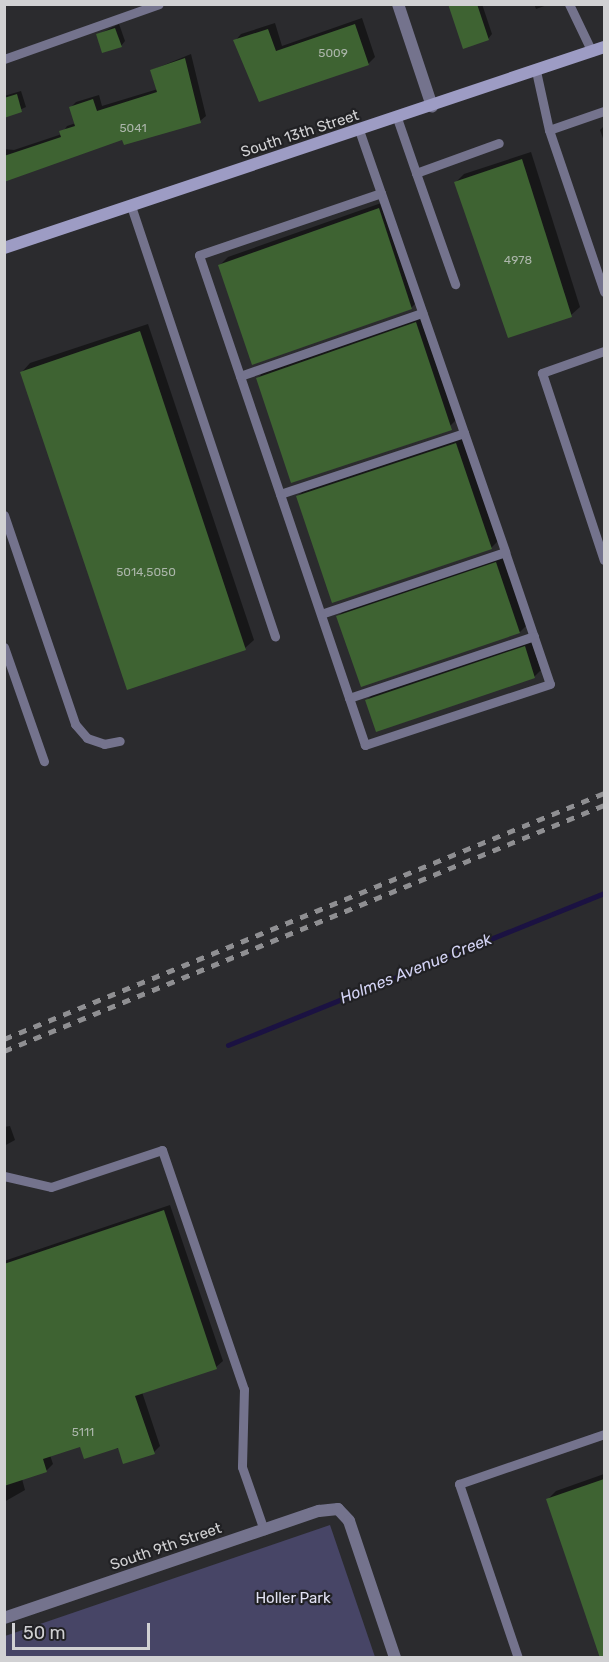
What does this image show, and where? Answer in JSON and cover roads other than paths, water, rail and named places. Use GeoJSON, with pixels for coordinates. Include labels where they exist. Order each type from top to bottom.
{"type":"FeatureCollection","features":[{"type":"Feature","properties":{"kind":"street"},"geometry":{"type":"LineString","coordinates":[[398,4],[432,106]]}},
{"type":"Feature","properties":{"kind":"street","name":"South 13th Street"},"geometry":{"type":"LineString","coordinates":[[4,248],[598,50]]}},
{"type":"Feature","properties":{"kind":"street","name":"South 9th Street"},"geometry":{"type":"LineString","coordinates":[[4,1618],[264,1530],[338,1509],[349,1521],[395,1658]]}},
{"type":"Feature","properties":{"kind":"lane"},"geometry":{"type":"LineString","coordinates":[[4,59],[159,4]]}},
{"type":"Feature","properties":{"kind":"lane"},"geometry":{"type":"LineString","coordinates":[[569,4],[598,50]]}},
{"type":"Feature","properties":{"kind":"lane"},"geometry":{"type":"LineString","coordinates":[[536,71],[549,130],[604,292]]}},
{"type":"Feature","properties":{"kind":"lane"},"geometry":{"type":"LineString","coordinates":[[549,130],[604,111]]}},
{"type":"Feature","properties":{"kind":"lane"},"geometry":{"type":"LineString","coordinates":[[397,118],[455,284]]}},
{"type":"Feature","properties":{"kind":"lane"},"geometry":{"type":"LineString","coordinates":[[359,130],[381,193],[422,313],[534,636],[550,684],[365,745],[199,255],[381,193]]}},
{"type":"Feature","properties":{"kind":"lane"},"geometry":{"type":"LineString","coordinates":[[416,173],[499,143]]}},
{"type":"Feature","properties":{"kind":"lane"},"geometry":{"type":"LineString","coordinates":[[131,206],[275,637]]}},
{"type":"Feature","properties":{"kind":"lane"},"geometry":{"type":"LineString","coordinates":[[240,376],[422,313]]}},
{"type":"Feature","properties":{"kind":"lane"},"geometry":{"type":"LineString","coordinates":[[604,351],[542,373],[604,560]]}},
{"type":"Feature","properties":{"kind":"lane"},"geometry":{"type":"LineString","coordinates":[[280,494],[464,433]]}},
{"type":"Feature","properties":{"kind":"lane"},"geometry":{"type":"LineString","coordinates":[[4,515],[75,724],[87,738],[104,744],[120,741]]}},
{"type":"Feature","properties":{"kind":"lane"},"geometry":{"type":"LineString","coordinates":[[321,614],[505,552]]}},
{"type":"Feature","properties":{"kind":"lane"},"geometry":{"type":"LineString","coordinates":[[349,698],[534,636]]}},
{"type":"Feature","properties":{"kind":"lane"},"geometry":{"type":"LineString","coordinates":[[4,647],[44,761]]}},
{"type":"Feature","properties":{"kind":"lane"},"geometry":{"type":"LineString","coordinates":[[4,1176],[51,1187],[162,1150],[244,1389],[242,1467],[264,1530]]}},
{"type":"Feature","properties":{"kind":"lane"},"geometry":{"type":"LineString","coordinates":[[518,1658],[459,1484],[604,1434]]}},
{"type":"Feature","properties":{"kind":"waterway","name":"Holmes Avenue Creek"},"geometry":{"type":"LineString","coordinates":[[228,1045],[604,893]]}},
{"type":"Feature","properties":{"kind":"railway"},"geometry":{"type":"LineString","coordinates":[[4,1039],[604,793]]}},
{"type":"Feature","properties":{"kind":"railway"},"geometry":{"type":"LineString","coordinates":[[4,1051],[604,805]]}},
{"type":"Feature","properties":{"kind":"park label","name":"Holler Park"},"geometry":{"type":"Point","coordinates":[293,1599]}}]}
